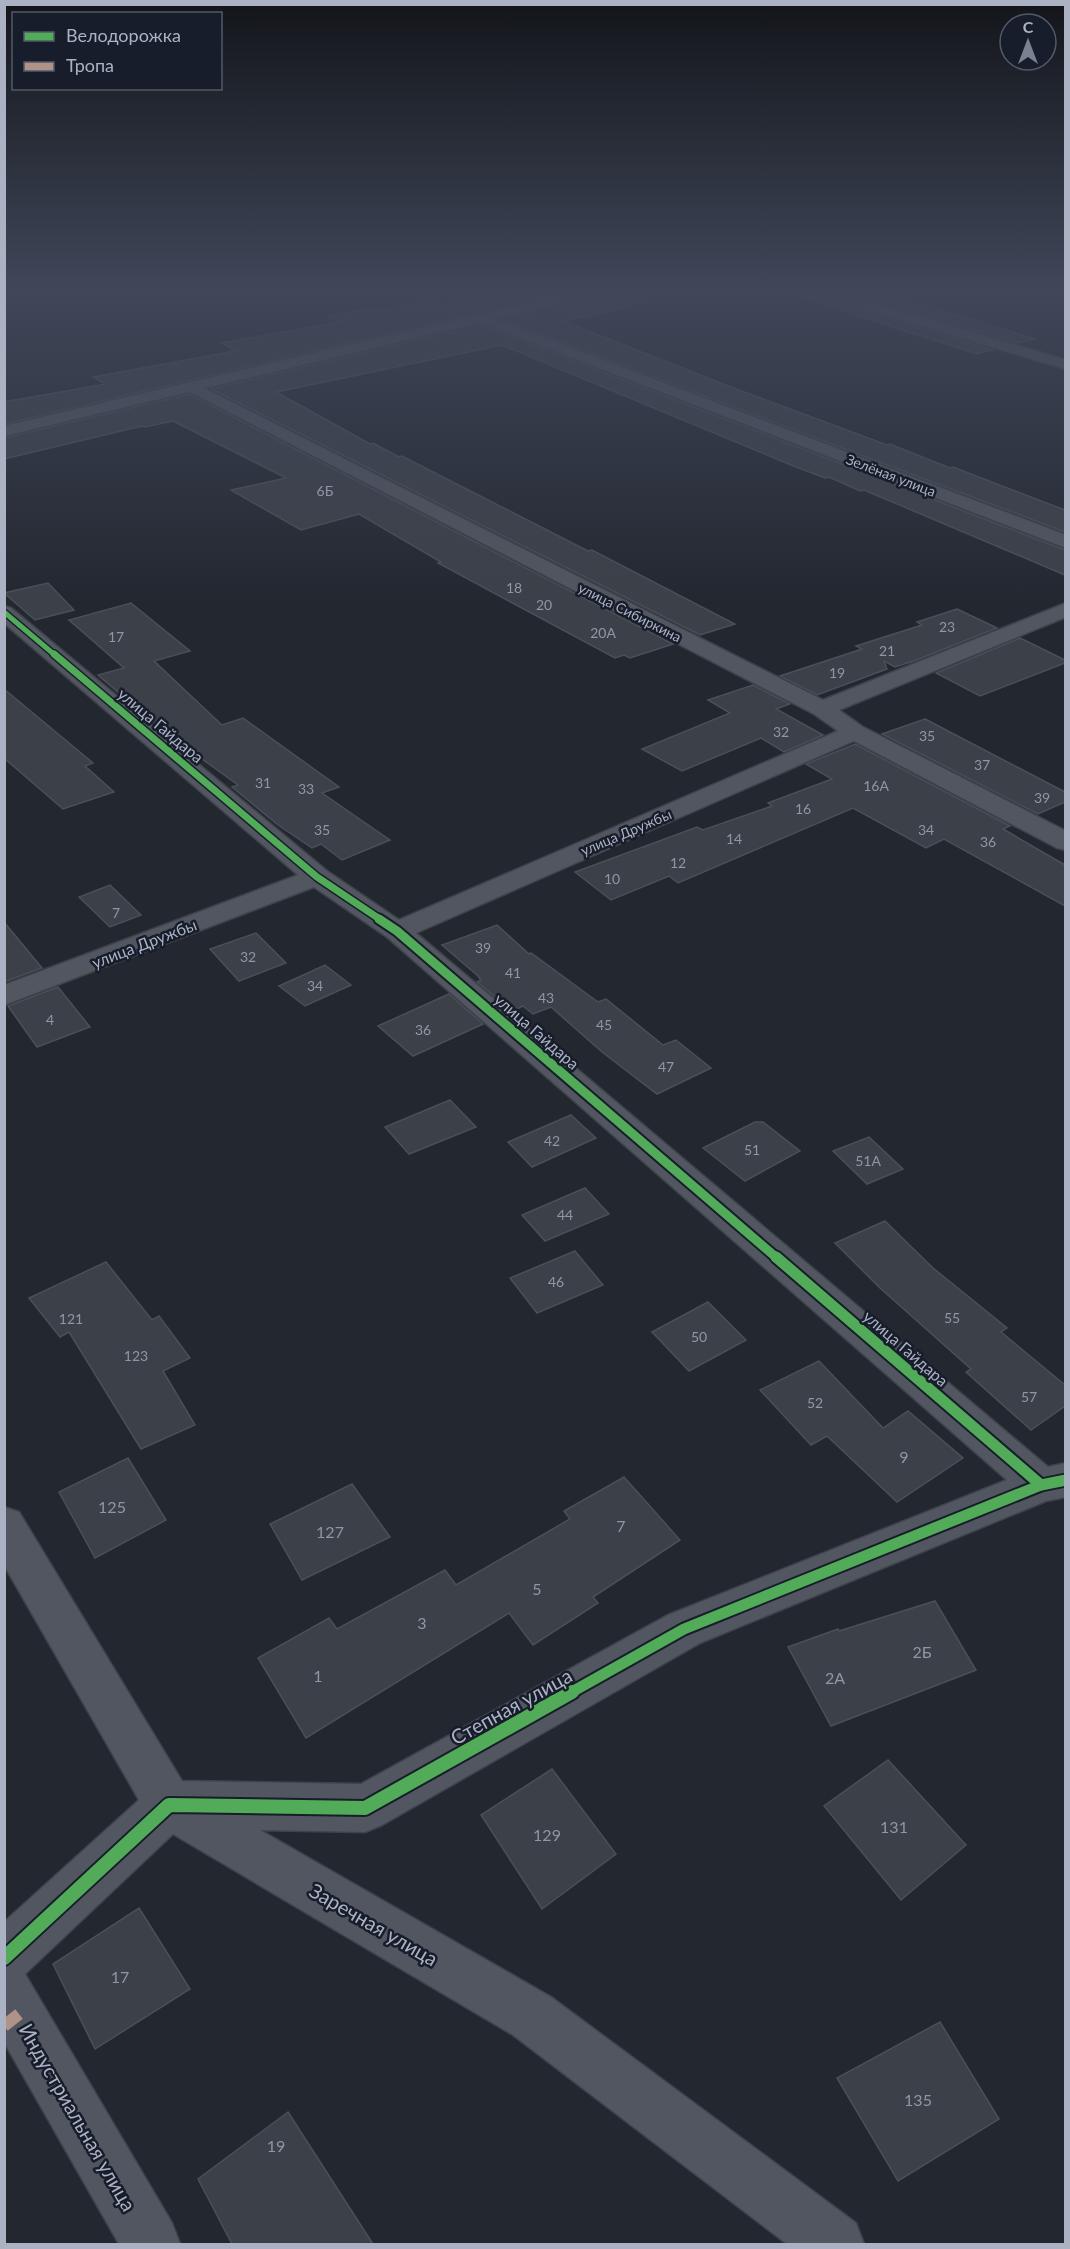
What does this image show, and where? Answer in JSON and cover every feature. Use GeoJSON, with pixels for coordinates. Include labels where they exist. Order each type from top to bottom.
{"type":"FeatureCollection","features":[{"type":"Feature","properties":{"kind":"main road"},"geometry":{"type":"LineString","coordinates":[[4,431],[167,393]]}},
{"type":"Feature","properties":{"kind":"street","name":"улица Сибиркина"},"geometry":{"type":"LineString","coordinates":[[204,393],[822,709],[855,732],[1065,842]]}},
{"type":"Feature","properties":{"kind":"street","name":"Зелёная улица"},"geometry":{"type":"LineString","coordinates":[[677,393],[1065,542]]}},
{"type":"Feature","properties":{"kind":"street"},"geometry":{"type":"LineString","coordinates":[[822,709],[1065,609]]}},
{"type":"Feature","properties":{"kind":"street","name":"улица Гайдара"},"geometry":{"type":"LineString","coordinates":[[4,612],[317,877],[397,931],[1053,1483]]}},
{"type":"Feature","properties":{"kind":"street","name":"улица Дружбы"},"geometry":{"type":"LineString","coordinates":[[397,931],[855,732]]}},
{"type":"Feature","properties":{"kind":"street","name":"улица Дружбы"},"geometry":{"type":"LineString","coordinates":[[4,996],[317,877]]}},
{"type":"Feature","properties":{"kind":"street","name":"Степная улица"},"geometry":{"type":"LineString","coordinates":[[169,1804],[365,1808],[684,1629],[1053,1483]]}},
{"type":"Feature","properties":{"kind":"street","name":"Заречная улица"},"geometry":{"type":"LineString","coordinates":[[4,1525],[169,1804],[532,2016],[835,2244]]}},
{"type":"Feature","properties":{"kind":"street"},"geometry":{"type":"LineString","coordinates":[[4,1958],[169,1804]]}},
{"type":"Feature","properties":{"kind":"street","name":"Индустриальная улица"},"geometry":{"type":"LineString","coordinates":[[4,1989],[151,2244]]}},
{"type":"Feature","properties":{"kind":"building"},"geometry":{"type":"Polygon","coordinates":[[[55,393],[136,393],[4,424],[4,402],[55,393]]]}},
{"type":"Feature","properties":{"kind":"building"},"geometry":{"type":"Polygon","coordinates":[[[219,393],[278,393],[370,444],[373,443],[399,457],[402,456],[735,624],[700,635],[219,393]]]}},
{"type":"Feature","properties":{"kind":"building"},"geometry":{"type":"Polygon","coordinates":[[[617,393],[657,393],[1065,550],[1065,575],[864,490],[860,491],[829,477],[825,478],[617,393]]]}},
{"type":"Feature","properties":{"kind":"building"},"geometry":{"type":"Polygon","coordinates":[[[696,393],[747,393],[950,468],[953,467],[1065,510],[1065,532],[696,393]]]}},
{"type":"Feature","properties":{"kind":"building"},"geometry":{"type":"Polygon","coordinates":[[[189,394],[673,644],[630,658],[624,655],[615,658],[438,563],[441,562],[359,514],[301,530],[231,490],[286,478],[173,421],[142,426],[4,459],[4,438],[189,394]]]}},
{"type":"Feature","properties":{"kind":"building"},"geometry":{"type":"Polygon","coordinates":[[[48,583],[74,610],[35,620],[4,593],[48,583]]]}},
{"type":"Feature","properties":{"kind":"building"},"geometry":{"type":"Polygon","coordinates":[[[131,603],[190,651],[154,661],[222,725],[243,718],[339,787],[322,793],[390,840],[342,860],[321,844],[312,848],[278,825],[232,787],[238,785],[166,733],[98,675],[124,668],[69,620],[131,603]]]}},
{"type":"Feature","properties":{"kind":"building"},"geometry":{"type":"Polygon","coordinates":[[[957,609],[997,628],[895,667],[884,661],[887,669],[817,695],[780,676],[862,649],[856,646],[922,625],[917,622],[957,609]]]}},
{"type":"Feature","properties":{"kind":"building"},"geometry":{"type":"Polygon","coordinates":[[[1020,638],[1065,660],[1065,663],[980,696],[936,673],[1020,638]]]}},
{"type":"Feature","properties":{"kind":"building"},"geometry":{"type":"Polygon","coordinates":[[[753,685],[790,704],[776,709],[823,735],[784,752],[761,738],[682,771],[642,749],[730,713],[708,700],[753,685]]]}},
{"type":"Feature","properties":{"kind":"building"},"geometry":{"type":"Polygon","coordinates":[[[4,689],[93,763],[85,766],[114,792],[63,809],[4,758],[4,689]]]}},
{"type":"Feature","properties":{"kind":"building"},"geometry":{"type":"Polygon","coordinates":[[[925,719],[1065,792],[1065,802],[1038,814],[882,734],[925,719]]]}},
{"type":"Feature","properties":{"kind":"building"},"geometry":{"type":"Polygon","coordinates":[[[855,744],[1010,826],[1003,829],[1065,865],[1065,906],[944,839],[926,848],[853,808],[678,883],[669,876],[611,900],[575,872],[697,827],[703,830],[772,806],[768,803],[832,779],[806,764],[855,744]]]}},
{"type":"Feature","properties":{"kind":"building"},"geometry":{"type":"Polygon","coordinates":[[[110,885],[141,915],[110,927],[79,897],[110,885]]]}},
{"type":"Feature","properties":{"kind":"building"},"geometry":{"type":"Polygon","coordinates":[[[4,922],[42,968],[4,982],[4,922]]]}},
{"type":"Feature","properties":{"kind":"building"},"geometry":{"type":"Polygon","coordinates":[[[497,925],[529,954],[531,953],[598,1002],[606,999],[663,1045],[676,1040],[711,1068],[657,1094],[602,1052],[551,1007],[533,1014],[523,1006],[512,1011],[477,982],[481,980],[478,976],[442,945],[497,925]]]}},
{"type":"Feature","properties":{"kind":"building"},"geometry":{"type":"Polygon","coordinates":[[[256,933],[286,963],[239,981],[210,949],[256,933]]]}},
{"type":"Feature","properties":{"kind":"building"},"geometry":{"type":"Polygon","coordinates":[[[325,965],[351,985],[305,1006],[279,986],[325,965]]]}},
{"type":"Feature","properties":{"kind":"building"},"geometry":{"type":"Polygon","coordinates":[[[58,987],[90,1027],[37,1047],[8,1006],[58,987]]]}},
{"type":"Feature","properties":{"kind":"building"},"geometry":{"type":"Polygon","coordinates":[[[449,994],[483,1024],[413,1056],[378,1026],[449,994]]]}},
{"type":"Feature","properties":{"kind":"building"},"geometry":{"type":"Polygon","coordinates":[[[450,1100],[476,1127],[409,1154],[385,1127],[450,1100]]]}},
{"type":"Feature","properties":{"kind":"building"},"geometry":{"type":"Polygon","coordinates":[[[571,1115],[596,1138],[532,1167],[508,1142],[571,1115]]]}},
{"type":"Feature","properties":{"kind":"building"},"geometry":{"type":"Polygon","coordinates":[[[755,1122],[763,1122],[800,1151],[745,1181],[703,1148],[755,1122]]]}},
{"type":"Feature","properties":{"kind":"building"},"geometry":{"type":"Polygon","coordinates":[[[869,1137],[903,1169],[867,1184],[833,1151],[869,1137]]]}},
{"type":"Feature","properties":{"kind":"building"},"geometry":{"type":"Polygon","coordinates":[[[585,1188],[609,1214],[545,1241],[522,1215],[585,1188]]]}},
{"type":"Feature","properties":{"kind":"building"},"geometry":{"type":"Polygon","coordinates":[[[885,1221],[933,1268],[1007,1328],[1001,1332],[1065,1385],[1065,1406],[1031,1430],[966,1372],[971,1369],[880,1288],[835,1243],[885,1221]]]}},
{"type":"Feature","properties":{"kind":"building"},"geometry":{"type":"Polygon","coordinates":[[[575,1251],[603,1285],[537,1313],[510,1278],[575,1251]]]}},
{"type":"Feature","properties":{"kind":"building"},"geometry":{"type":"Polygon","coordinates":[[[106,1262],[152,1320],[159,1316],[190,1358],[163,1371],[195,1425],[141,1449],[69,1332],[60,1337],[29,1298],[106,1262]]]}},
{"type":"Feature","properties":{"kind":"building"},"geometry":{"type":"Polygon","coordinates":[[[708,1302],[746,1340],[689,1371],[652,1332],[708,1302]]]}},
{"type":"Feature","properties":{"kind":"building"},"geometry":{"type":"Polygon","coordinates":[[[819,1361],[883,1428],[908,1411],[963,1458],[897,1502],[827,1436],[811,1445],[760,1390],[819,1361]]]}},
{"type":"Feature","properties":{"kind":"building"},"geometry":{"type":"Polygon","coordinates":[[[128,1458],[166,1520],[95,1558],[59,1492],[128,1458]]]}},
{"type":"Feature","properties":{"kind":"building"},"geometry":{"type":"Polygon","coordinates":[[[624,1477],[680,1540],[593,1597],[598,1603],[533,1645],[509,1613],[306,1738],[258,1658],[329,1618],[337,1629],[445,1570],[456,1585],[570,1519],[564,1511],[624,1477]]]}},
{"type":"Feature","properties":{"kind":"building"},"geometry":{"type":"Polygon","coordinates":[[[352,1484],[390,1537],[302,1580],[270,1524],[352,1484]]]}},
{"type":"Feature","properties":{"kind":"building"},"geometry":{"type":"Polygon","coordinates":[[[935,1601],[976,1670],[831,1726],[788,1647],[838,1629],[839,1631],[935,1601]]]}},
{"type":"Feature","properties":{"kind":"building"},"geometry":{"type":"Polygon","coordinates":[[[888,1760],[966,1845],[901,1900],[824,1806],[888,1760]]]}},
{"type":"Feature","properties":{"kind":"building"},"geometry":{"type":"Polygon","coordinates":[[[552,1769],[616,1854],[542,1909],[481,1815],[552,1769]]]}},
{"type":"Feature","properties":{"kind":"building"},"geometry":{"type":"Polygon","coordinates":[[[139,1908],[190,1989],[95,2049],[53,1964],[139,1908]]]}},
{"type":"Feature","properties":{"kind":"building"},"geometry":{"type":"Polygon","coordinates":[[[940,2022],[999,2119],[898,2181],[837,2078],[940,2022]]]}},
{"type":"Feature","properties":{"kind":"building"},"geometry":{"type":"Polygon","coordinates":[[[288,2112],[373,2244],[232,2244],[198,2179],[288,2112]]]}},
{"type":"Feature","properties":{"kind":"marked path"},"geometry":{"type":"LineString","coordinates":[[4,2026],[19,2014]]}},
{"type":"Feature","properties":{"kind":"cycle path"},"geometry":{"type":"LineString","coordinates":[[4,612],[317,877],[397,931],[1041,1485]]}},
{"type":"Feature","properties":{"kind":"cycle path"},"geometry":{"type":"LineString","coordinates":[[4,1958],[169,1805],[365,1808],[684,1629],[1041,1485],[1066,1480]]}}]}
